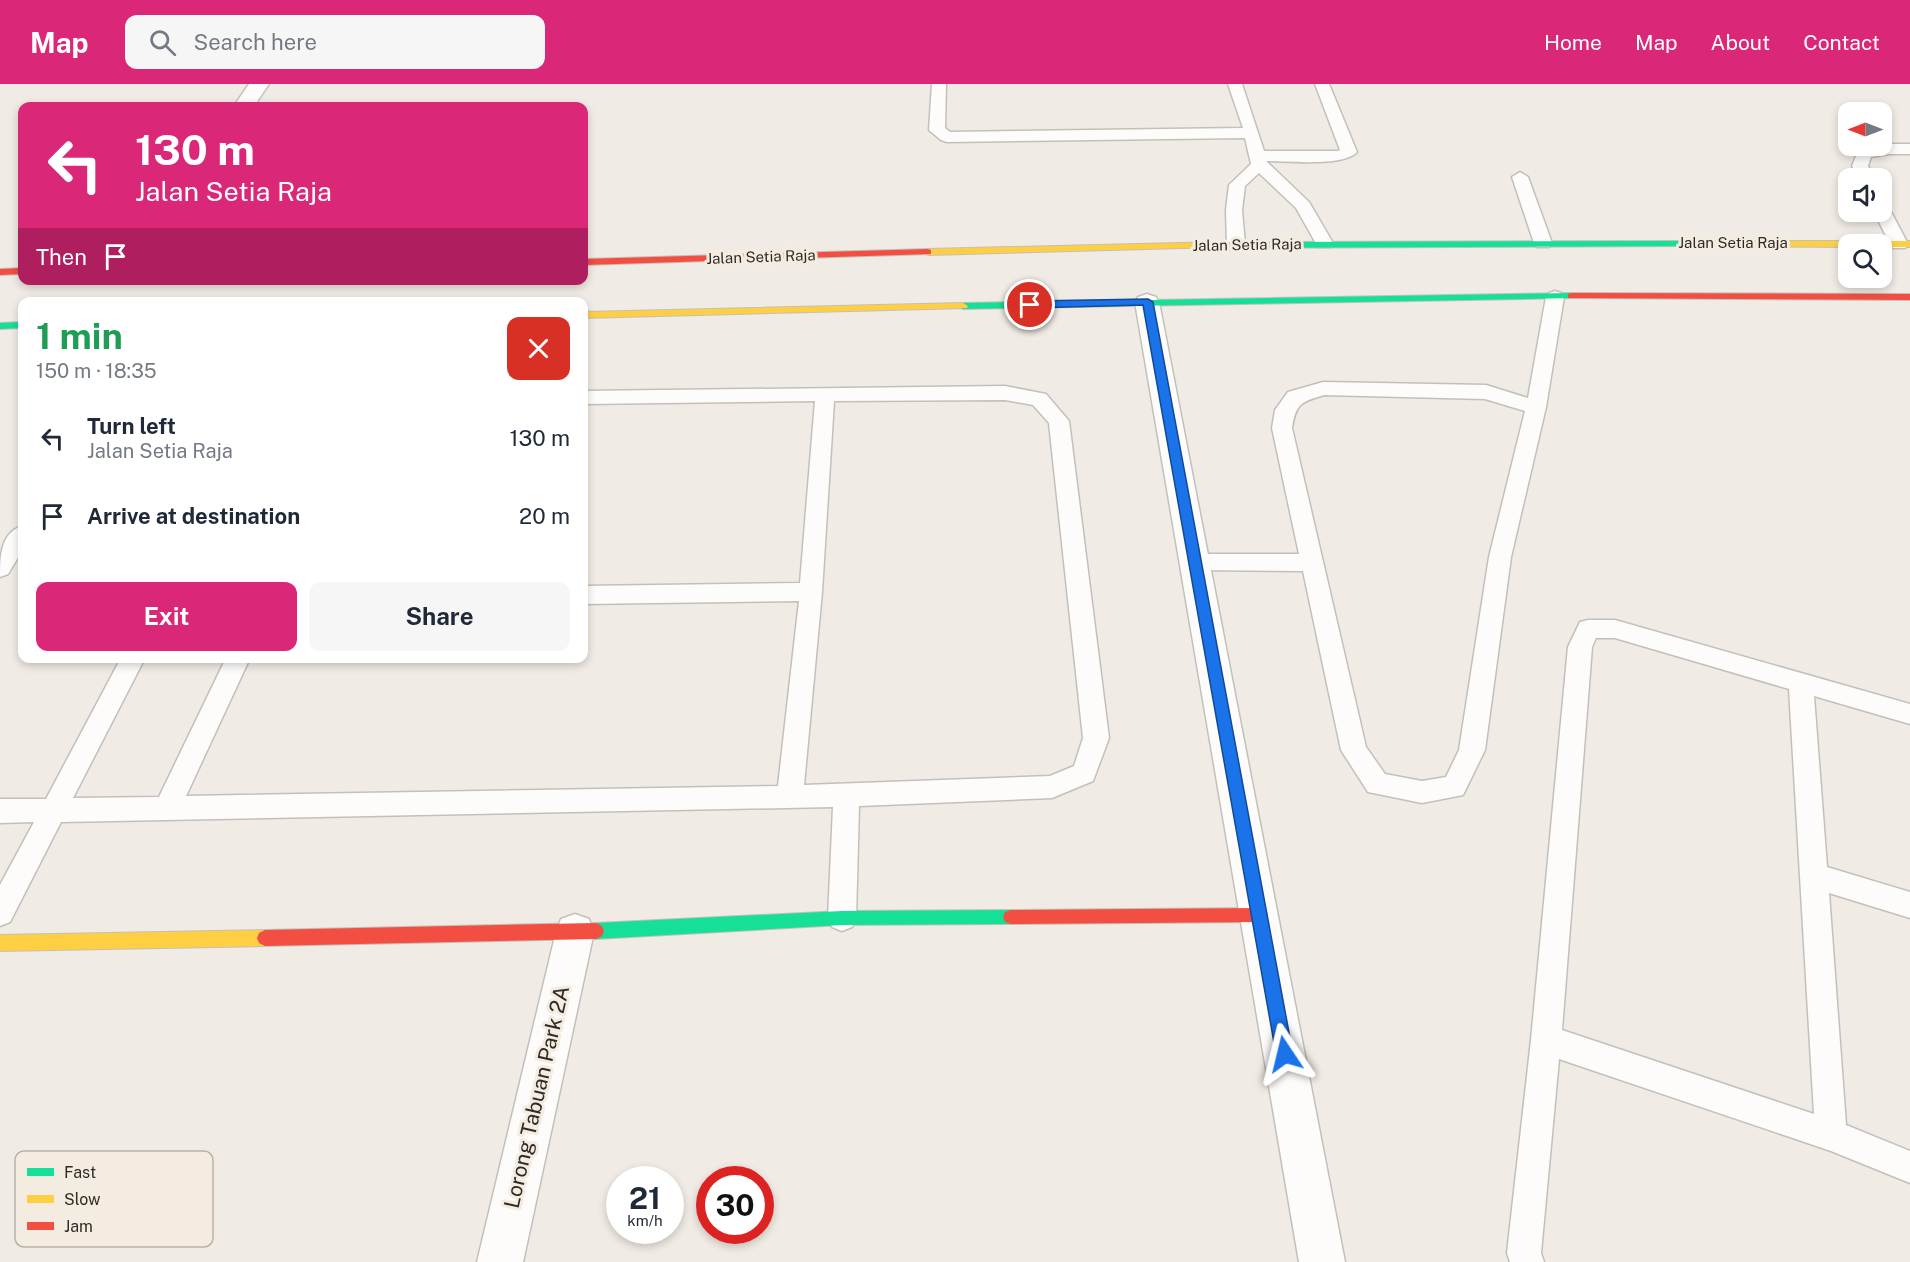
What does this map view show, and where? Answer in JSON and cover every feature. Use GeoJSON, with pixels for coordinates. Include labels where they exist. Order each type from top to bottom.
{"type":"FeatureCollection","features":[{"type":"Feature","properties":{"kind":"main road","name":"Jalan Setia Raja"},"geometry":{"type":"LineString","coordinates":[[588,262],[1324,243],[1904,244]]}},
{"type":"Feature","properties":{"kind":"main road"},"geometry":{"type":"LineString","coordinates":[[0,272],[18,271]]}},
{"type":"Feature","properties":{"kind":"main road"},"geometry":{"type":"LineString","coordinates":[[588,315],[1148,302],[1555,297],[1910,297]]}},
{"type":"Feature","properties":{"kind":"main road"},"geometry":{"type":"LineString","coordinates":[[0,326],[18,325]]}},
{"type":"Feature","properties":{"kind":"main road"},"geometry":{"type":"LineString","coordinates":[[0,943],[575,932],[842,918],[1260,915]]}},
{"type":"Feature","properties":{"kind":"street"},"geometry":{"type":"LineString","coordinates":[[247,102],[259,84]]}},
{"type":"Feature","properties":{"kind":"street"},"geometry":{"type":"LineString","coordinates":[[1148,302],[1322,1262]]}},
{"type":"Feature","properties":{"kind":"street","name":"Lorong Tabuan Park 2A"},"geometry":{"type":"LineString","coordinates":[[500,1262],[575,932]]}},
{"type":"Feature","properties":{"kind":"lane"},"geometry":{"type":"LineString","coordinates":[[939,84],[937,130],[947,137],[1252,133]]}},
{"type":"Feature","properties":{"kind":"lane"},"geometry":{"type":"LineString","coordinates":[[1235,84],[1252,133],[1258,161],[1303,206],[1324,243]]}},
{"type":"Feature","properties":{"kind":"lane"},"geometry":{"type":"LineString","coordinates":[[1236,245],[1234,210],[1237,185],[1258,161],[1341,156],[1349,152],[1322,84]]}},
{"type":"Feature","properties":{"kind":"lane"},"geometry":{"type":"LineString","coordinates":[[1861,168],[1864,154],[1889,149],[1910,149]]}},
{"type":"Feature","properties":{"kind":"lane"},"geometry":{"type":"LineString","coordinates":[[1520,177],[1543,243]]}},
{"type":"Feature","properties":{"kind":"lane"},"geometry":{"type":"LineString","coordinates":[[1890,222],[1904,244]]}},
{"type":"Feature","properties":{"kind":"lane"},"geometry":{"type":"LineString","coordinates":[[1536,408],[1486,392],[1323,388],[1295,397],[1285,410],[1281,428],[1354,750],[1377,784],[1422,792],[1454,787],[1472,750],[1500,557],[1536,408],[1555,297]]}},
{"type":"Feature","properties":{"kind":"lane"},"geometry":{"type":"LineString","coordinates":[[0,811],[790,797],[1052,787],[1084,773],[1096,738],[1059,421],[1039,399],[1005,393],[588,397]]}},
{"type":"Feature","properties":{"kind":"lane"},"geometry":{"type":"LineString","coordinates":[[790,797],[811,592],[825,395]]}},
{"type":"Feature","properties":{"kind":"lane"},"geometry":{"type":"LineString","coordinates":[[0,568],[18,540]]}},
{"type":"Feature","properties":{"kind":"lane"},"geometry":{"type":"LineString","coordinates":[[1195,562],[1312,563]]}},
{"type":"Feature","properties":{"kind":"lane"},"geometry":{"type":"LineString","coordinates":[[588,595],[811,592]]}},
{"type":"Feature","properties":{"kind":"lane"},"geometry":{"type":"LineString","coordinates":[[1527,1262],[1524,1253],[1546,1040],[1580,647],[1588,629],[1615,629],[1910,714]]}},
{"type":"Feature","properties":{"kind":"lane"},"geometry":{"type":"LineString","coordinates":[[0,913],[130,663]]}},
{"type":"Feature","properties":{"kind":"lane"},"geometry":{"type":"LineString","coordinates":[[167,808],[236,663]]}},
{"type":"Feature","properties":{"kind":"lane"},"geometry":{"type":"LineString","coordinates":[[1801,681],[1831,1135]]}},
{"type":"Feature","properties":{"kind":"lane"},"geometry":{"type":"LineString","coordinates":[[842,918],[846,795]]}},
{"type":"Feature","properties":{"kind":"lane"},"geometry":{"type":"LineString","coordinates":[[1813,875],[1910,905]]}},
{"type":"Feature","properties":{"kind":"lane"},"geometry":{"type":"LineString","coordinates":[[1546,1040],[1831,1135],[1910,1167]]}},
{"type":"Feature","properties":{"kind":"traffic: fast"},"geometry":{"type":"LineString","coordinates":[[1219,245],[1688,244]]}},
{"type":"Feature","properties":{"kind":"traffic: fast"},"geometry":{"type":"LineString","coordinates":[[963,306],[1572,296]]}},
{"type":"Feature","properties":{"kind":"traffic: fast"},"geometry":{"type":"LineString","coordinates":[[0,326],[18,325]]}},
{"type":"Feature","properties":{"kind":"traffic: fast"},"geometry":{"type":"LineString","coordinates":[[596,931],[842,918],[1011,917]]}},
{"type":"Feature","properties":{"kind":"traffic: slow"},"geometry":{"type":"LineString","coordinates":[[1688,244],[1910,244]]}},
{"type":"Feature","properties":{"kind":"traffic: slow"},"geometry":{"type":"LineString","coordinates":[[928,252],[1219,245]]}},
{"type":"Feature","properties":{"kind":"traffic: slow"},"geometry":{"type":"LineString","coordinates":[[588,315],[963,306]]}},
{"type":"Feature","properties":{"kind":"traffic: slow"},"geometry":{"type":"LineString","coordinates":[[0,943],[265,938]]}},
{"type":"Feature","properties":{"kind":"traffic: jam"},"geometry":{"type":"LineString","coordinates":[[588,262],[928,252]]}},
{"type":"Feature","properties":{"kind":"traffic: jam"},"geometry":{"type":"LineString","coordinates":[[0,272],[18,271]]}},
{"type":"Feature","properties":{"kind":"traffic: jam"},"geometry":{"type":"LineString","coordinates":[[1572,296],[1910,297]]}},
{"type":"Feature","properties":{"kind":"traffic: jam"},"geometry":{"type":"LineString","coordinates":[[1011,917],[1260,915]]}},
{"type":"Feature","properties":{"kind":"traffic: jam"},"geometry":{"type":"LineString","coordinates":[[265,938],[596,931]]}},
{"type":"Feature","properties":{"kind":"route"},"geometry":{"type":"LineString","coordinates":[[1030,305],[1148,302],[1285,1054]]}}]}
